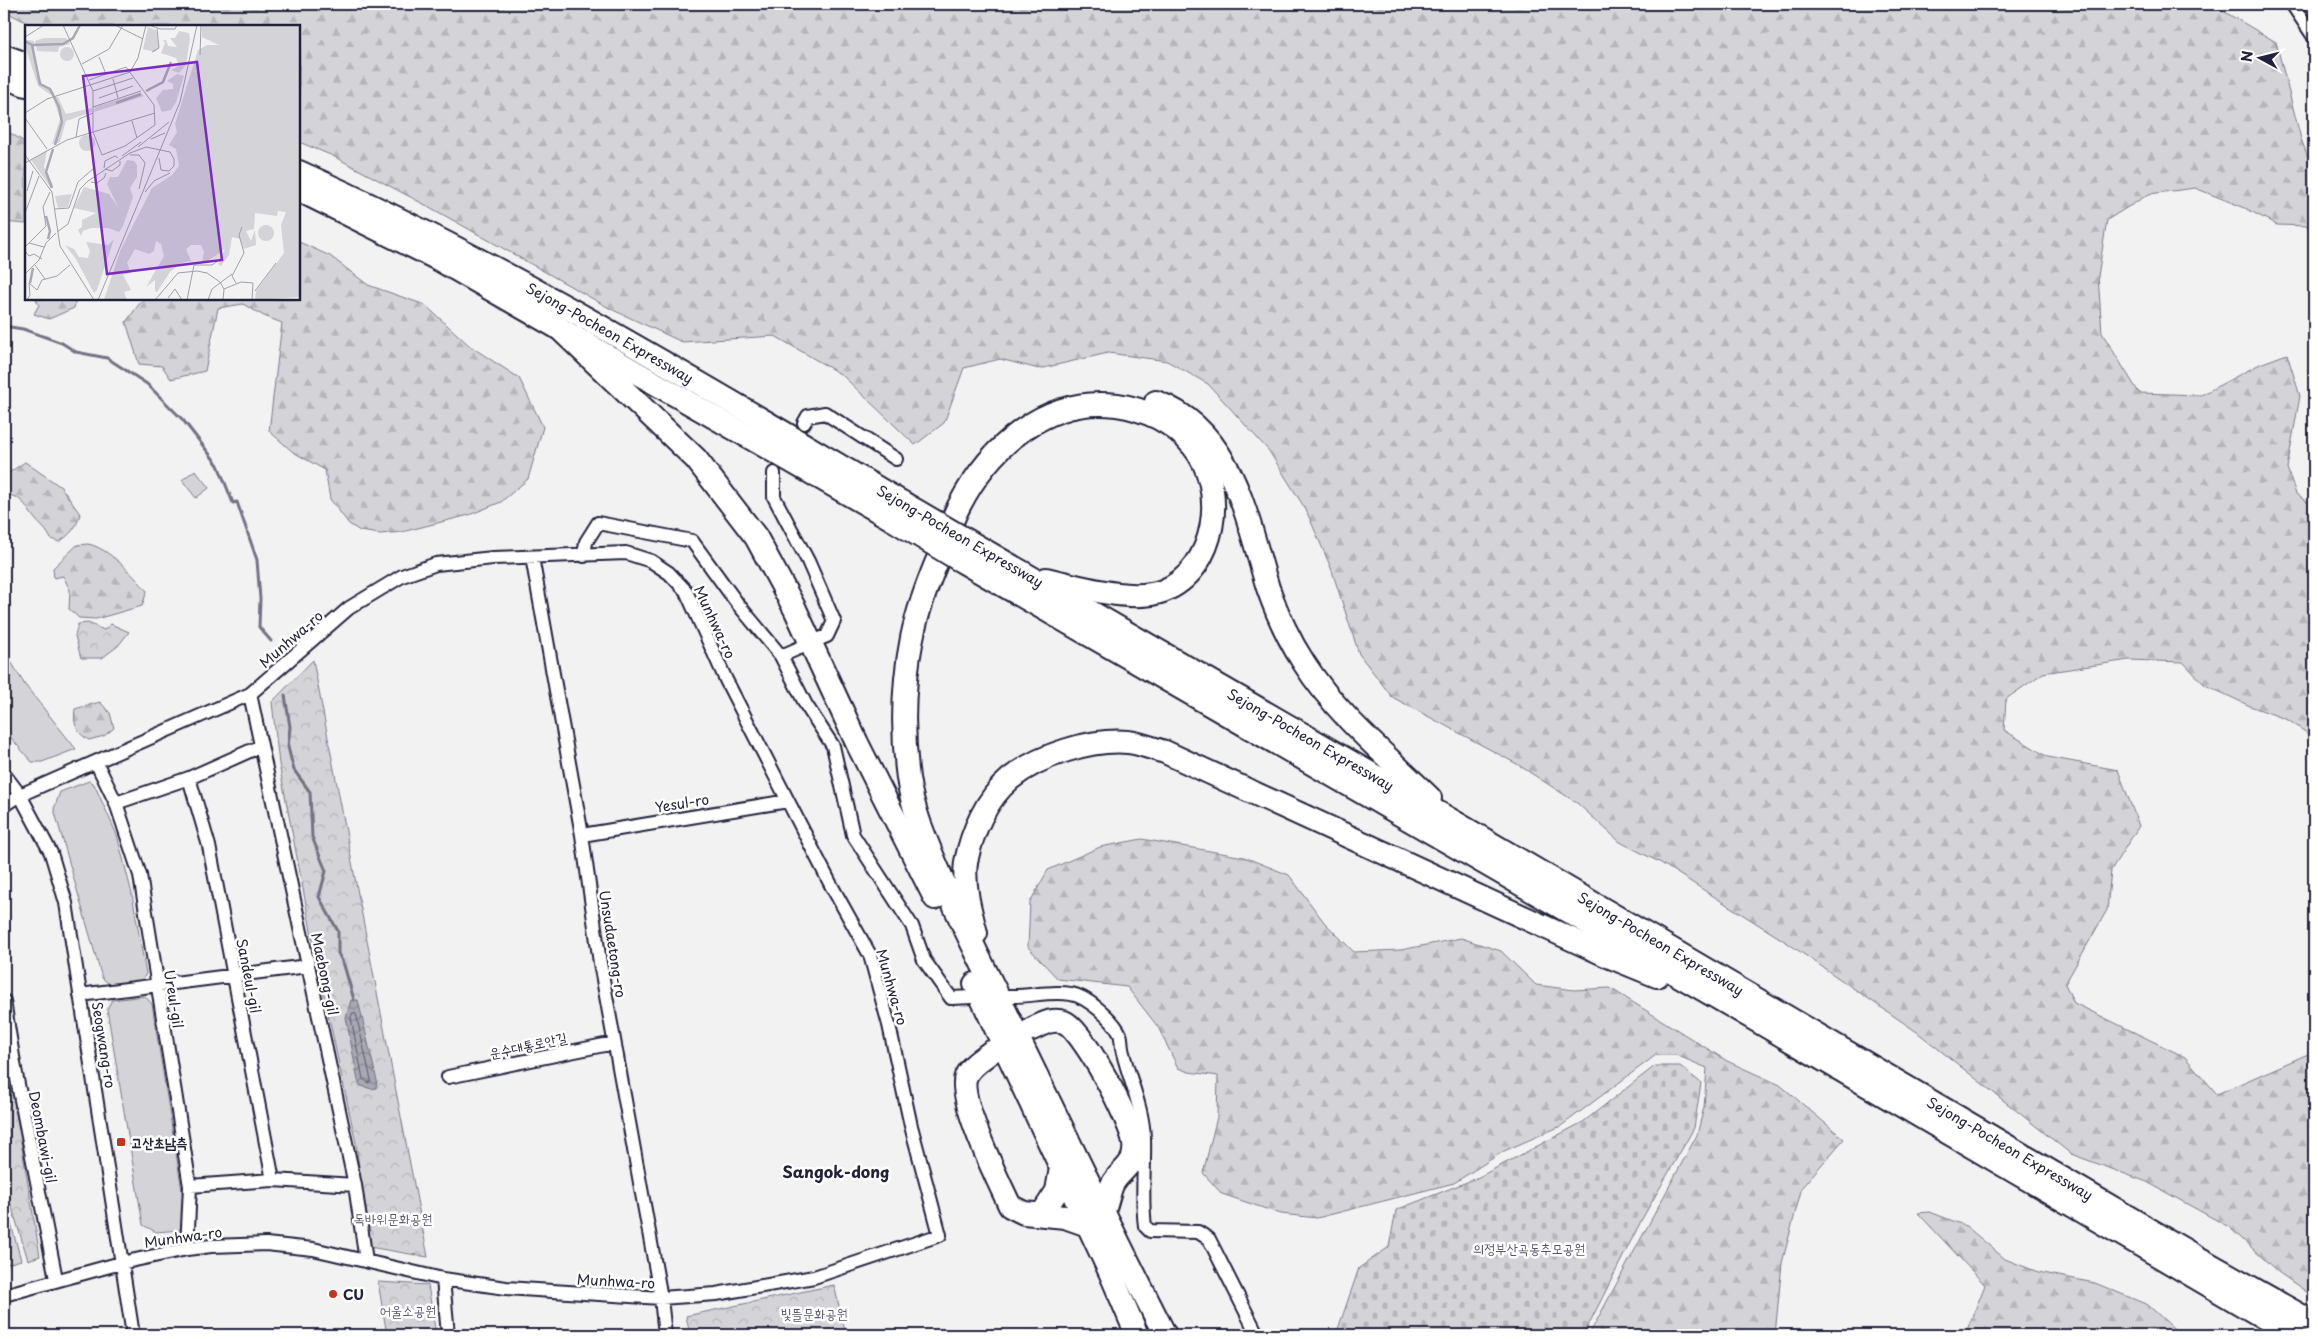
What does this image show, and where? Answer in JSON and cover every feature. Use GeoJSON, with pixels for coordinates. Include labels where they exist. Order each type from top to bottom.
{"type":"FeatureCollection","features":[{"type":"Feature","properties":{"kind":"highway"},"geometry":{"type":"LineString","coordinates":[[4,56],[25,64]]}},
{"type":"Feature","properties":{"kind":"highway"},"geometry":{"type":"LineString","coordinates":[[4,76],[25,85]]}},
{"type":"Feature","properties":{"kind":"highway","name":"Sejong-Pocheon Expressway"},"geometry":{"type":"LineString","coordinates":[[300,172],[383,210],[632,344],[963,550],[1730,1005],[2294,1335]]}},
{"type":"Feature","properties":{"kind":"highway","name":"Sejong-Pocheon Expressway"},"geometry":{"type":"LineString","coordinates":[[300,190],[438,259],[557,326],[898,511]]}},
{"type":"Feature","properties":{"kind":"highway"},"geometry":{"type":"LineString","coordinates":[[557,326],[696,459],[756,537],[795,609],[857,743],[1096,1218],[1165,1335]]}},
{"type":"Feature","properties":{"kind":"highway"},"geometry":{"type":"LineString","coordinates":[[936,900],[902,799],[895,746],[898,654],[905,620],[921,567],[957,487],[994,438],[1020,416],[1075,391],[1124,390],[1159,403],[1185,416],[1212,444],[1233,477],[1244,506],[1269,590],[1287,635],[1304,664],[1333,704],[1456,823]]}},
{"type":"Feature","properties":{"kind":"highway"},"geometry":{"type":"LineString","coordinates":[[1025,574],[1120,596],[1162,592],[1188,575],[1205,548],[1214,513],[1213,487],[1205,464],[1192,445],[1168,423],[1137,408],[1107,404],[1073,406],[1050,413],[1026,427],[1001,447],[978,476],[959,506],[919,606],[907,664],[904,717],[908,780],[923,833],[954,908],[991,982],[1072,1168]]}},
{"type":"Feature","properties":{"kind":"highway","name":"Sejong-Pocheon Expressway"},"geometry":{"type":"LineString","coordinates":[[963,550],[1025,574],[1456,823],[2169,1241],[2314,1323]]}},
{"type":"Feature","properties":{"kind":"highway"},"geometry":{"type":"LineString","coordinates":[[991,982],[973,923],[966,880],[966,863],[974,830],[988,804],[1010,779],[1053,754],[1087,744],[1129,742],[1165,752],[1608,956],[1730,1005]]}},
{"type":"Feature","properties":{"kind":"highway"},"geometry":{"type":"LineString","coordinates":[[1032,1029],[1051,1020],[1065,1022],[1078,1033],[1092,1053],[1122,1111],[1134,1143],[1132,1162],[1113,1184],[1096,1218],[1137,1335]]}},
{"type":"Feature","properties":{"kind":"highway"},"geometry":{"type":"LineString","coordinates":[[991,1052],[966,1075],[963,1086],[968,1109],[1010,1206],[1024,1213],[1096,1218]]}},
{"type":"Feature","properties":{"kind":"highway"},"geometry":{"type":"LineString","coordinates":[[1072,1168],[1104,1177],[1123,1173]]}},
{"type":"Feature","properties":{"kind":"highway"},"geometry":{"type":"LineString","coordinates":[[1042,1214],[1072,1168]]}},
{"type":"Feature","properties":{"kind":"street"},"geometry":{"type":"LineString","coordinates":[[2292,4],[2314,37]]}},
{"type":"Feature","properties":{"kind":"street"},"geometry":{"type":"LineString","coordinates":[[804,422],[808,416],[825,413],[896,459]]}},
{"type":"Feature","properties":{"kind":"street"},"geometry":{"type":"LineString","coordinates":[[774,473],[774,497],[808,561],[834,621],[827,636],[817,640]]}},
{"type":"Feature","properties":{"kind":"street"},"geometry":{"type":"LineString","coordinates":[[584,556],[586,542],[598,522],[692,541],[737,603],[781,656],[806,705],[832,746],[853,835],[912,926],[924,960],[951,998],[973,998]]}},
{"type":"Feature","properties":{"kind":"street","name":"Munhwa-ro"},"geometry":{"type":"LineString","coordinates":[[4,805],[20,795],[250,694],[349,608],[402,576],[436,564],[532,557],[626,553],[657,565],[669,573],[686,591],[726,680],[870,955],[940,1235],[814,1277],[716,1294],[661,1298],[506,1288],[443,1279],[313,1249],[266,1244],[187,1249],[121,1262],[4,1295]]}},
{"type":"Feature","properties":{"kind":"street","name":"Unsudaetong-ro"},"geometry":{"type":"LineString","coordinates":[[532,557],[582,835],[600,963],[661,1298],[665,1335]]}},
{"type":"Feature","properties":{"kind":"street"},"geometry":{"type":"LineString","coordinates":[[781,656],[804,646]]}},
{"type":"Feature","properties":{"kind":"street","name":"Maebong-gil"},"geometry":{"type":"LineString","coordinates":[[250,694],[355,1185],[366,1261]]}},
{"type":"Feature","properties":{"kind":"street"},"geometry":{"type":"LineString","coordinates":[[116,803],[189,778],[261,746]]}},
{"type":"Feature","properties":{"kind":"street","name":"Ureul-gil"},"geometry":{"type":"LineString","coordinates":[[96,762],[116,803],[140,875],[190,1186],[187,1249]]}},
{"type":"Feature","properties":{"kind":"street","name":"Seogwang-ro"},"geometry":{"type":"LineString","coordinates":[[4,774],[20,795],[51,853],[66,903],[133,1335]]}},
{"type":"Feature","properties":{"kind":"street","name":"Sandeul-gil"},"geometry":{"type":"LineString","coordinates":[[189,778],[209,846],[273,1180]]}},
{"type":"Feature","properties":{"kind":"street","name":"Yesul-ro"},"geometry":{"type":"LineString","coordinates":[[582,835],[788,801]]}},
{"type":"Feature","properties":{"kind":"street"},"geometry":{"type":"LineString","coordinates":[[80,995],[157,987],[308,966]]}},
{"type":"Feature","properties":{"kind":"street"},"geometry":{"type":"LineString","coordinates":[[1009,996],[1025,997],[1053,993],[1072,994],[1105,1013],[1120,1034],[1122,1052],[1142,1119],[1144,1139],[1142,1204],[1144,1226],[1150,1232],[1198,1232],[1209,1239],[1255,1330],[1255,1335]]}},
{"type":"Feature","properties":{"kind":"street","name":"Deombawi-gil"},"geometry":{"type":"LineString","coordinates":[[4,1001],[9,1071],[56,1279]]}},
{"type":"Feature","properties":{"kind":"street","name":"운수대통로안길"},"geometry":{"type":"LineString","coordinates":[[448,1077],[614,1043]]}},
{"type":"Feature","properties":{"kind":"street"},"geometry":{"type":"LineString","coordinates":[[190,1186],[273,1180],[355,1185]]}},
{"type":"Feature","properties":{"kind":"street"},"geometry":{"type":"LineString","coordinates":[[443,1279],[448,1335]]}},
{"type":"Feature","properties":{"kind":"green space"},"geometry":{"type":"Polygon","coordinates":[[[4,4],[2211,4],[2276,42],[2301,139],[2314,173],[2314,211],[2309,226],[2277,225],[2245,208],[2195,188],[2149,194],[2107,220],[2098,276],[2102,333],[2139,393],[2201,395],[2260,364],[2287,354],[2300,396],[2287,468],[2296,494],[2314,507],[2314,738],[2288,720],[2250,706],[2205,685],[2183,662],[2129,660],[2043,673],[2006,699],[2004,730],[2048,757],[2118,770],[2139,826],[2111,870],[2107,910],[2065,984],[2074,1003],[2185,1057],[2217,1094],[2308,1054],[2314,1057],[2314,1110],[2309,1124],[2314,1131],[2314,1297],[2278,1272],[2229,1227],[2147,1182],[2071,1154],[1917,1032],[1786,942],[1661,863],[1620,842],[1577,803],[1517,764],[1392,697],[1359,654],[1331,568],[1306,510],[1269,451],[1208,384],[1167,361],[1108,353],[1039,369],[1000,359],[964,368],[944,423],[915,445],[842,375],[775,336],[682,342],[611,309],[433,209],[333,156],[300,142],[300,25],[32,25],[4,11],[4,4]]]}},
{"type":"Feature","properties":{"kind":"green space"},"geometry":{"type":"Polygon","coordinates":[[[4,129],[25,142],[25,224],[4,222],[4,129]]]}},
{"type":"Feature","properties":{"kind":"green space"},"geometry":{"type":"Polygon","coordinates":[[[300,242],[330,256],[368,285],[425,305],[470,346],[519,378],[543,427],[528,479],[501,502],[469,515],[402,532],[380,534],[360,531],[349,524],[330,499],[325,470],[293,452],[269,431],[282,323],[264,316],[243,304],[218,308],[205,371],[171,379],[162,366],[139,364],[126,322],[142,300],[300,300],[300,242]]]}},
{"type":"Feature","properties":{"kind":"green space"},"geometry":{"type":"Polygon","coordinates":[[[36,300],[76,300],[74,308],[49,319],[34,314],[39,305],[36,300]]]}},
{"type":"Feature","properties":{"kind":"green space"},"geometry":{"type":"Polygon","coordinates":[[[25,462],[61,487],[80,514],[73,530],[59,542],[51,539],[21,501],[6,494],[4,491],[4,476],[25,462]]]}},
{"type":"Feature","properties":{"kind":"green space"},"geometry":{"type":"Polygon","coordinates":[[[195,470],[209,488],[196,498],[182,480],[195,470]]]}},
{"type":"Feature","properties":{"kind":"green space"},"geometry":{"type":"Polygon","coordinates":[[[88,544],[112,556],[147,591],[142,606],[96,619],[79,618],[69,609],[70,590],[63,576],[54,578],[53,568],[77,545],[88,544]]]}},
{"type":"Feature","properties":{"kind":"green space"},"geometry":{"type":"Polygon","coordinates":[[[88,623],[104,630],[111,624],[129,632],[118,646],[102,658],[81,658],[75,636],[78,624],[88,623]]]}},
{"type":"Feature","properties":{"kind":"green space"},"geometry":{"type":"Polygon","coordinates":[[[4,650],[25,685],[76,749],[42,762],[32,762],[4,730],[4,650]]]}},
{"type":"Feature","properties":{"kind":"green space","name":"독바위문화공원"},"geometry":{"type":"Polygon","coordinates":[[[313,660],[428,1257],[369,1247],[356,1143],[318,967],[279,764],[272,702],[313,660]]]}},
{"type":"Feature","properties":{"kind":"green space"},"geometry":{"type":"Polygon","coordinates":[[[100,702],[110,713],[114,728],[104,736],[89,740],[76,727],[75,709],[100,702]]]}},
{"type":"Feature","properties":{"kind":"green space"},"geometry":{"type":"Polygon","coordinates":[[[89,781],[94,784],[117,835],[132,894],[146,974],[141,982],[112,986],[102,978],[54,809],[60,792],[89,781]]]}},
{"type":"Feature","properties":{"kind":"green space"},"geometry":{"type":"Polygon","coordinates":[[[1142,839],[1244,857],[1289,875],[1324,922],[1354,952],[1401,950],[1461,938],[1501,951],[1536,985],[1574,990],[1610,988],[1727,1061],[1780,1085],[1844,1139],[1802,1187],[1782,1263],[1775,1335],[1592,1335],[1591,1331],[1697,1135],[1704,1107],[1707,1068],[1676,1055],[1656,1055],[1561,1126],[1504,1151],[1454,1183],[1317,1218],[1281,1214],[1222,1194],[1203,1173],[1217,1117],[1218,1076],[1189,1072],[1178,1068],[1158,1027],[1127,987],[1058,979],[1028,947],[1030,902],[1048,870],[1100,847],[1142,839]]]}},
{"type":"Feature","properties":{"kind":"green space"},"geometry":{"type":"Polygon","coordinates":[[[145,996],[152,1004],[184,1203],[180,1230],[156,1232],[143,1225],[107,1009],[112,1000],[145,996]]]}},
{"type":"Feature","properties":{"kind":"green space","name":"의정부산곡동추모공원"},"geometry":{"type":"Polygon","coordinates":[[[1655,1066],[1680,1066],[1701,1083],[1694,1128],[1642,1219],[1586,1330],[1586,1335],[1336,1335],[1359,1268],[1389,1247],[1396,1210],[1477,1178],[1583,1122],[1655,1066]]]}},
{"type":"Feature","properties":{"kind":"green space"},"geometry":{"type":"Polygon","coordinates":[[[4,1086],[13,1094],[40,1256],[28,1260],[4,1182],[4,1086]]]}},
{"type":"Feature","properties":{"kind":"green space"},"geometry":{"type":"Polygon","coordinates":[[[6,1206],[21,1260],[4,1265],[4,1207],[6,1206]]]}},
{"type":"Feature","properties":{"kind":"green space"},"geometry":{"type":"Polygon","coordinates":[[[1930,1212],[1966,1226],[2005,1259],[2038,1272],[2095,1283],[2148,1305],[2181,1335],[1965,1335],[1985,1285],[1918,1213],[1930,1212]]]}},
{"type":"Feature","properties":{"kind":"green space","name":"어울소공원"},"geometry":{"type":"Polygon","coordinates":[[[378,1282],[428,1285],[436,1335],[387,1335],[378,1282]]]}},
{"type":"Feature","properties":{"kind":"green space","name":"빛뜰문화공원"},"geometry":{"type":"Polygon","coordinates":[[[834,1285],[846,1335],[690,1335],[686,1316],[834,1285]]]}},
{"type":"Feature","properties":{"kind":"water"},"geometry":{"type":"Polygon","coordinates":[[[351,1000],[358,1000],[377,1081],[376,1088],[372,1089],[361,1086],[358,1081],[346,1017],[351,1000]]]}},
{"type":"Feature","properties":{"kind":"waterway"},"geometry":{"type":"LineString","coordinates":[[4,326],[23,329],[62,343],[76,352],[107,358],[147,384],[183,420],[218,465],[233,503],[237,502],[257,560],[260,599],[259,627],[271,641]]}},
{"type":"Feature","properties":{"kind":"waterway"},"geometry":{"type":"LineString","coordinates":[[285,695],[290,727],[288,747],[294,770],[310,792],[312,837],[326,871],[319,897],[338,931],[338,953],[344,965],[354,1000]]}},
{"type":"Feature","properties":{"kind":"place","name":"고산초남측"},"geometry":{"type":"Point","coordinates":[121,1142]}},
{"type":"Feature","properties":{"kind":"place","name":"CU"},"geometry":{"type":"Point","coordinates":[333,1294]}},
{"type":"Feature","properties":{"kind":"district","name":"Sangok-dong"},"geometry":{"type":"Point","coordinates":[836,1171]}}]}
